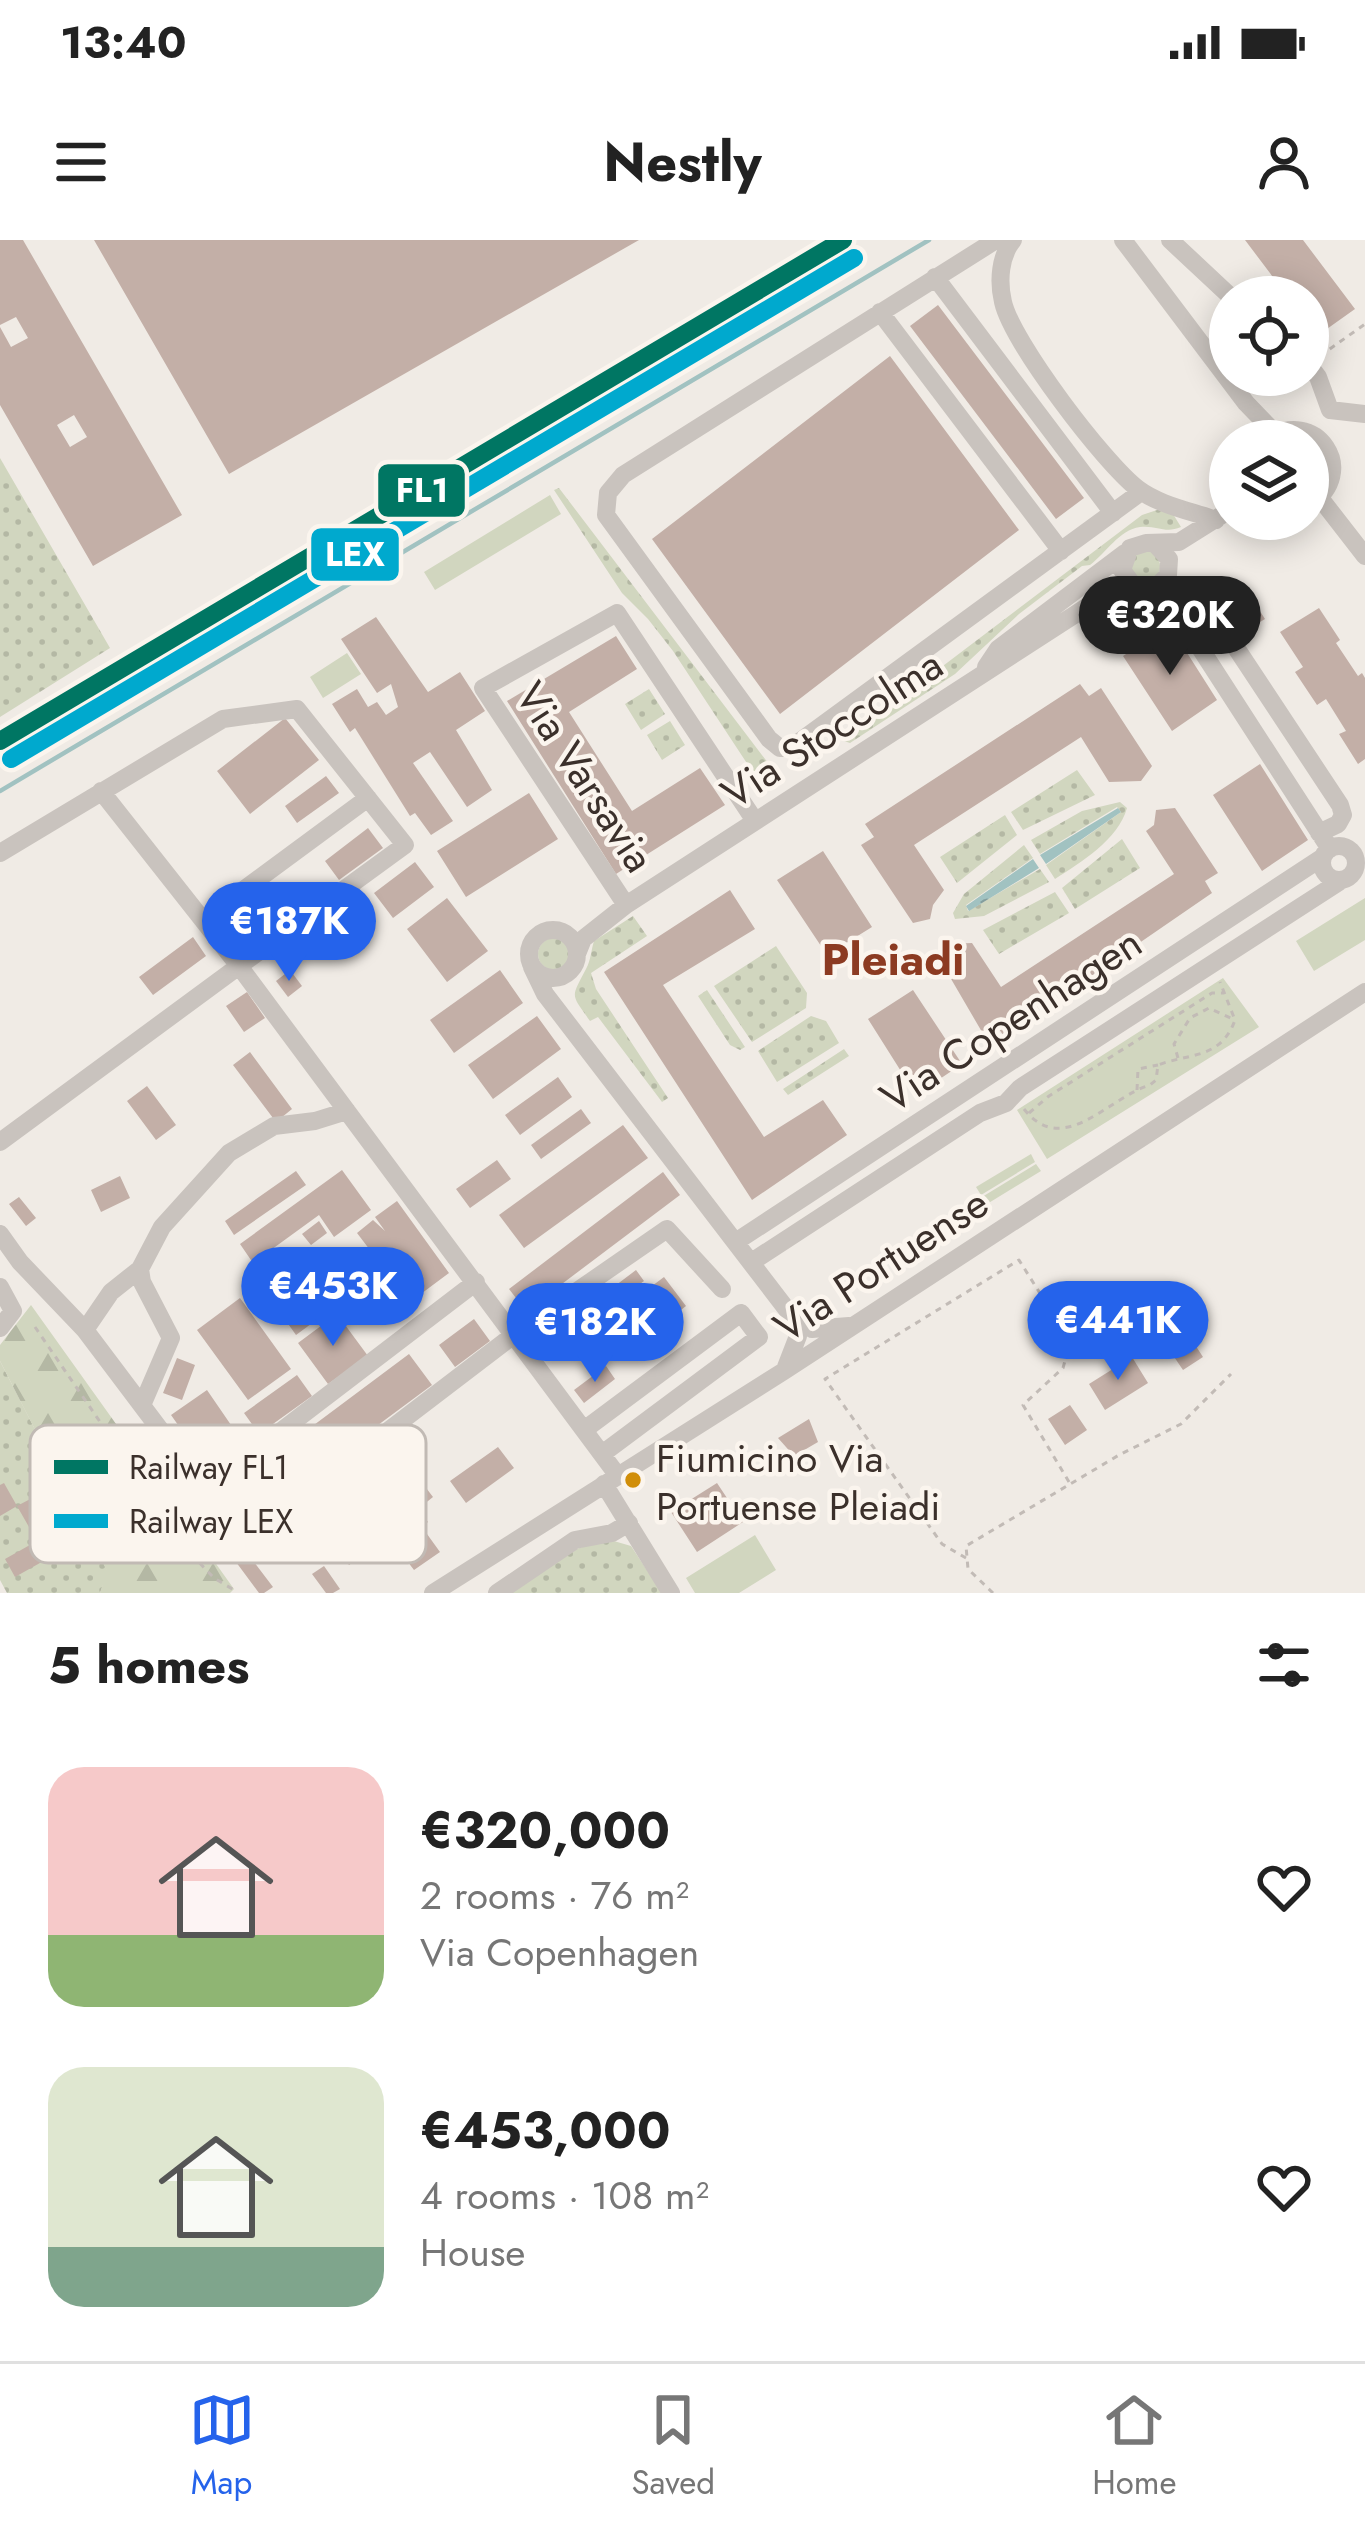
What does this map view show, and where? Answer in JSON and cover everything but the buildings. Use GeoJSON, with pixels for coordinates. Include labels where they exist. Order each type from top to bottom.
{"type":"FeatureCollection","features":[{"type":"Feature","properties":{"kind":"street"},"geometry":{"type":"LineString","coordinates":[[996,240],[623,475],[608,493],[606,515],[780,748],[799,744],[1136,496]]}},
{"type":"Feature","properties":{"kind":"street"},"geometry":{"type":"LineString","coordinates":[[1012,240],[1004,252],[1003,302],[1018,337],[1136,496],[1209,512]]}},
{"type":"Feature","properties":{"kind":"street"},"geometry":{"type":"LineString","coordinates":[[1123,240],[1258,420]]}},
{"type":"Feature","properties":{"kind":"street"},"geometry":{"type":"LineString","coordinates":[[1170,240],[1209,276]]}},
{"type":"Feature","properties":{"kind":"street"},"geometry":{"type":"LineString","coordinates":[[935,277],[1113,512]]}},
{"type":"Feature","properties":{"kind":"street"},"geometry":{"type":"LineString","coordinates":[[880,312],[1061,551]]}},
{"type":"Feature","properties":{"kind":"street"},"geometry":{"type":"LineString","coordinates":[[1325,396],[1330,410]]}},
{"type":"Feature","properties":{"kind":"street"},"geometry":{"type":"LineString","coordinates":[[1330,410],[1365,414]]}},
{"type":"Feature","properties":{"kind":"street"},"geometry":{"type":"LineString","coordinates":[[1323,420],[1330,410]]}},
{"type":"Feature","properties":{"kind":"street"},"geometry":{"type":"LineString","coordinates":[[1329,453],[1333,465],[1329,483]]}},
{"type":"Feature","properties":{"kind":"street"},"geometry":{"type":"LineString","coordinates":[[1329,516],[1365,556]]}},
{"type":"Feature","properties":{"kind":"street"},"geometry":{"type":"LineString","coordinates":[[1348,533],[1365,519]]}},
{"type":"Feature","properties":{"kind":"street"},"geometry":{"type":"LineString","coordinates":[[980,676],[998,649],[1123,562],[1138,544],[1179,542],[1209,524]]}},
{"type":"Feature","properties":{"kind":"street"},"geometry":{"type":"LineString","coordinates":[[1123,562],[1136,589],[1153,590],[1190,536]]}},
{"type":"Feature","properties":{"kind":"street"},"geometry":{"type":"LineString","coordinates":[[1156,545],[1170,567]]}},
{"type":"Feature","properties":{"kind":"street","name":"Via Stoccolma"},"geometry":{"type":"LineString","coordinates":[[1102,597],[1123,562]]}},
{"type":"Feature","properties":{"kind":"street"},"geometry":{"type":"LineString","coordinates":[[1160,586],[1324,846],[1324,871],[1340,882],[1354,873],[1357,861],[1345,847],[1324,846]]}},
{"type":"Feature","properties":{"kind":"street","name":"Via Stoccolma"},"geometry":{"type":"LineString","coordinates":[[575,962],[583,939],[601,921],[1102,597],[1136,589]]}},
{"type":"Feature","properties":{"kind":"street","name":"Via Varsavia"},"geometry":{"type":"LineString","coordinates":[[626,905],[483,688],[616,613],[755,821]]}},
{"type":"Feature","properties":{"kind":"street"},"geometry":{"type":"LineString","coordinates":[[1183,621],[1190,613],[1215,616],[1340,805],[1342,815],[1324,846]]}},
{"type":"Feature","properties":{"kind":"street"},"geometry":{"type":"LineString","coordinates":[[0,853],[223,719],[297,709],[405,845],[0,1142]]}},
{"type":"Feature","properties":{"kind":"street"},"geometry":{"type":"LineString","coordinates":[[101,790],[239,966],[602,1454],[629,1523],[671,1593]]}},
{"type":"Feature","properties":{"kind":"street"},"geometry":{"type":"LineString","coordinates":[[204,920],[368,798]]}},
{"type":"Feature","properties":{"kind":"street","name":"Via Copenhagen"},"geometry":{"type":"LineString","coordinates":[[737,1241],[989,1077],[1324,846]]}},
{"type":"Feature","properties":{"kind":"street","name":"Via Copenhagen"},"geometry":{"type":"LineString","coordinates":[[753,1261],[1009,1104],[1020,1088],[1340,882]]}},
{"type":"Feature","properties":{"kind":"street","name":"Via Stoccolma"},"geometry":{"type":"LineString","coordinates":[[563,932],[601,921]]}},
{"type":"Feature","properties":{"kind":"street"},"geometry":{"type":"LineString","coordinates":[[569,1022],[562,996],[575,962],[574,941],[563,932],[548,931],[535,938],[529,952],[545,994],[753,1261],[799,1328],[784,1371]]}},
{"type":"Feature","properties":{"kind":"street"},"geometry":{"type":"LineString","coordinates":[[532,967],[552,978],[575,962]]}},
{"type":"Feature","properties":{"kind":"street","name":"Via Portuense"},"geometry":{"type":"LineString","coordinates":[[433,1593],[859,1323],[1365,992]]}},
{"type":"Feature","properties":{"kind":"street"},"geometry":{"type":"LineString","coordinates":[[989,1077],[1012,1087],[1009,1104]]}},
{"type":"Feature","properties":{"kind":"street"},"geometry":{"type":"LineString","coordinates":[[85,1330],[111,1292],[140,1269],[162,1227],[230,1153],[274,1126],[347,1111]]}},
{"type":"Feature","properties":{"kind":"street"},"geometry":{"type":"LineString","coordinates":[[395,1425],[515,1334],[667,1229],[722,1289]]}},
{"type":"Feature","properties":{"kind":"street"},"geometry":{"type":"LineString","coordinates":[[0,1234],[85,1330],[158,1425]]}},
{"type":"Feature","properties":{"kind":"street"},"geometry":{"type":"LineString","coordinates":[[140,1269],[171,1338],[142,1403]]}},
{"type":"Feature","properties":{"kind":"street"},"geometry":{"type":"LineString","coordinates":[[289,1425],[476,1282]]}},
{"type":"Feature","properties":{"kind":"street"},"geometry":{"type":"LineString","coordinates":[[0,1286],[13,1312],[0,1328]]}},
{"type":"Feature","properties":{"kind":"street"},"geometry":{"type":"LineString","coordinates":[[584,1430],[740,1313],[759,1337],[602,1454]]}},
{"type":"Feature","properties":{"kind":"street"},"geometry":{"type":"LineString","coordinates":[[791,1315],[803,1326],[820,1330],[859,1323]]}},
{"type":"Feature","properties":{"kind":"street"},"geometry":{"type":"LineString","coordinates":[[497,1593],[575,1540],[612,1533],[629,1523]]}},
{"type":"Feature","properties":{"kind":"path"},"geometry":{"type":"LineString","coordinates":[[1329,349],[1365,324]]}},
{"type":"Feature","properties":{"kind":"path"},"geometry":{"type":"LineString","coordinates":[[1246,403],[1257,396]]}},
{"type":"Feature","properties":{"kind":"path"},"geometry":{"type":"LineString","coordinates":[[1137,1092],[1138,1069],[1215,1049],[1225,1041],[1235,1021],[1220,982]]}},
{"type":"Feature","properties":{"kind":"path"},"geometry":{"type":"LineString","coordinates":[[1028,1114],[1212,993],[1226,993]]}},
{"type":"Feature","properties":{"kind":"path"},"geometry":{"type":"LineString","coordinates":[[1178,1060],[1174,1044],[1195,1013],[1209,1008],[1235,1021]]}},
{"type":"Feature","properties":{"kind":"path"},"geometry":{"type":"LineString","coordinates":[[1009,1104],[1050,1130],[1086,1121],[1156,1080],[1158,1065]]}},
{"type":"Feature","properties":{"kind":"path"},"geometry":{"type":"LineString","coordinates":[[966,1558],[942,1544],[825,1379],[1019,1260],[1070,1341]]}},
{"type":"Feature","properties":{"kind":"path"},"geometry":{"type":"LineString","coordinates":[[34,1327],[102,1425]]}},
{"type":"Feature","properties":{"kind":"path"},"geometry":{"type":"LineString","coordinates":[[1070,1484],[1023,1405],[1063,1368],[1070,1341],[1088,1328]]}},
{"type":"Feature","properties":{"kind":"path"},"geometry":{"type":"LineString","coordinates":[[993,1593],[968,1569],[966,1546],[1180,1424],[1232,1374]]}},
{"type":"Feature","properties":{"kind":"path"},"geometry":{"type":"LineString","coordinates":[[200,1563],[235,1589]]}},
{"type":"Feature","properties":{"kind":"green space"},"geometry":{"type":"Polygon","coordinates":[[[0,458],[110,648],[0,717],[0,458]]]}},
{"type":"Feature","properties":{"kind":"green space"},"geometry":{"type":"Polygon","coordinates":[[[559,488],[781,780],[766,785],[756,777],[673,651],[622,593],[554,490],[559,488]]]}},
{"type":"Feature","properties":{"kind":"green space"},"geometry":{"type":"Polygon","coordinates":[[[550,495],[561,514],[435,590],[424,572],[550,495]]]}},
{"type":"Feature","properties":{"kind":"green space"},"geometry":{"type":"Polygon","coordinates":[[[1160,509],[1173,514],[1181,527],[1140,527],[1126,533],[1090,565],[1082,566],[1019,614],[955,674],[850,743],[844,741],[1142,515],[1160,509]]]}},
{"type":"Feature","properties":{"kind":"green space"},"geometry":{"type":"Polygon","coordinates":[[[1145,551],[1156,555],[1160,566],[1156,577],[1145,581],[1134,577],[1130,566],[1134,555],[1145,551]]]}},
{"type":"Feature","properties":{"kind":"green space"},"geometry":{"type":"Polygon","coordinates":[[[1118,598],[1155,606],[1164,621],[1107,653],[1089,620],[1118,598]]]}},
{"type":"Feature","properties":{"kind":"green space"},"geometry":{"type":"Polygon","coordinates":[[[347,653],[361,674],[323,698],[310,677],[347,653]]]}},
{"type":"Feature","properties":{"kind":"green space"},"geometry":{"type":"Polygon","coordinates":[[[649,689],[665,714],[641,730],[625,704],[649,689]]]}},
{"type":"Feature","properties":{"kind":"green space"},"geometry":{"type":"Polygon","coordinates":[[[670,721],[685,745],[662,760],[647,735],[670,721]]]}},
{"type":"Feature","properties":{"kind":"green space"},"geometry":{"type":"Polygon","coordinates":[[[1077,770],[1095,795],[1023,830],[1011,812],[1077,770]]]}},
{"type":"Feature","properties":{"kind":"green space"},"geometry":{"type":"Polygon","coordinates":[[[1120,802],[1127,808],[1116,830],[1055,879],[1046,865],[1121,812],[1117,807],[1040,854],[1031,840],[1082,811],[1120,802]]]}},
{"type":"Feature","properties":{"kind":"green space"},"geometry":{"type":"Polygon","coordinates":[[[1005,815],[1017,835],[957,883],[940,857],[1005,815]]]}},
{"type":"Feature","properties":{"kind":"green space"},"geometry":{"type":"Polygon","coordinates":[[[1122,839],[1140,868],[1075,909],[1062,888],[1122,839]]]}},
{"type":"Feature","properties":{"kind":"green space"},"geometry":{"type":"Polygon","coordinates":[[[1024,845],[1033,858],[966,905],[968,911],[1040,869],[1049,882],[984,916],[955,919],[953,913],[964,894],[1024,845]]]}},
{"type":"Feature","properties":{"kind":"green space"},"geometry":{"type":"Polygon","coordinates":[[[1055,892],[1069,913],[999,954],[983,930],[1055,892]]]}},
{"type":"Feature","properties":{"kind":"green space"},"geometry":{"type":"Polygon","coordinates":[[[1365,898],[1365,940],[1314,971],[1296,941],[1365,898]]]}},
{"type":"Feature","properties":{"kind":"green space"},"geometry":{"type":"Polygon","coordinates":[[[633,916],[647,936],[591,973],[596,989],[668,1098],[662,1102],[598,1017],[590,1021],[575,995],[594,941],[633,916]]]}},
{"type":"Feature","properties":{"kind":"green space"},"geometry":{"type":"Polygon","coordinates":[[[554,938],[565,943],[570,954],[565,965],[554,970],[543,965],[538,954],[543,943],[554,938]]]}},
{"type":"Feature","properties":{"kind":"green space"},"geometry":{"type":"Polygon","coordinates":[[[776,946],[807,993],[806,1008],[752,1042],[714,986],[776,946]]]}},
{"type":"Feature","properties":{"kind":"green space"},"geometry":{"type":"Polygon","coordinates":[[[1223,978],[1259,1027],[1047,1159],[1017,1110],[1223,978]]]}},
{"type":"Feature","properties":{"kind":"green space"},"geometry":{"type":"Polygon","coordinates":[[[707,990],[745,1047],[740,1050],[730,1045],[698,996],[707,990]]]}},
{"type":"Feature","properties":{"kind":"green space"},"geometry":{"type":"Polygon","coordinates":[[[811,1016],[826,1021],[839,1043],[777,1082],[758,1051],[811,1016]]]}},
{"type":"Feature","properties":{"kind":"green space"},"geometry":{"type":"Polygon","coordinates":[[[844,1049],[849,1056],[788,1095],[783,1089],[844,1049]]]}},
{"type":"Feature","properties":{"kind":"green space"},"geometry":{"type":"Polygon","coordinates":[[[1031,1154],[1035,1162],[981,1195],[976,1187],[1031,1154]]]}},
{"type":"Feature","properties":{"kind":"green space"},"geometry":{"type":"Polygon","coordinates":[[[1036,1164],[1041,1171],[987,1204],[982,1197],[1036,1164]]]}},
{"type":"Feature","properties":{"kind":"green space"},"geometry":{"type":"Polygon","coordinates":[[[31,1305],[117,1425],[33,1425],[0,1361],[0,1345],[31,1305]]]}},
{"type":"Feature","properties":{"kind":"green space"},"geometry":{"type":"Polygon","coordinates":[[[0,1361],[33,1425],[30,1563],[103,1563],[108,1572],[100,1593],[7,1593],[0,1580],[0,1361]]]}},
{"type":"Feature","properties":{"kind":"green space"},"geometry":{"type":"Polygon","coordinates":[[[755,1535],[776,1570],[739,1593],[695,1593],[686,1578],[755,1535]]]}},
{"type":"Feature","properties":{"kind":"green space"},"geometry":{"type":"Polygon","coordinates":[[[607,1539],[631,1546],[662,1593],[509,1593],[570,1551],[607,1539]]]}},
{"type":"Feature","properties":{"kind":"green space"},"geometry":{"type":"Polygon","coordinates":[[[103,1563],[215,1563],[234,1589],[230,1593],[100,1593],[107,1571],[103,1563]]]}},
{"type":"Feature","properties":{"kind":"water"},"geometry":{"type":"Polygon","coordinates":[[[1118,808],[1121,812],[1046,864],[1040,855],[1118,808]]]}},
{"type":"Feature","properties":{"kind":"water"},"geometry":{"type":"Polygon","coordinates":[[[1033,859],[1039,868],[969,911],[966,906],[1033,859]]]}},
{"type":"Feature","properties":{"kind":"waterway"},"geometry":{"type":"LineString","coordinates":[[0,791],[929,240]]}},
{"type":"Feature","properties":{"kind":"rail line","name":"FL1"},"geometry":{"type":"LineString","coordinates":[[0,741],[843,240]]}},
{"type":"Feature","properties":{"kind":"rail line","name":"LEX"},"geometry":{"type":"LineString","coordinates":[[11,759],[854,258]]}},
{"type":"Feature","properties":{"kind":"place","name":"Fiumicino Via Portuense Pleiadi"},"geometry":{"type":"Point","coordinates":[633,1480]}},
{"type":"Feature","properties":{"kind":"district","name":"Pleiadi"},"geometry":{"type":"Point","coordinates":[893,959]}}]}
